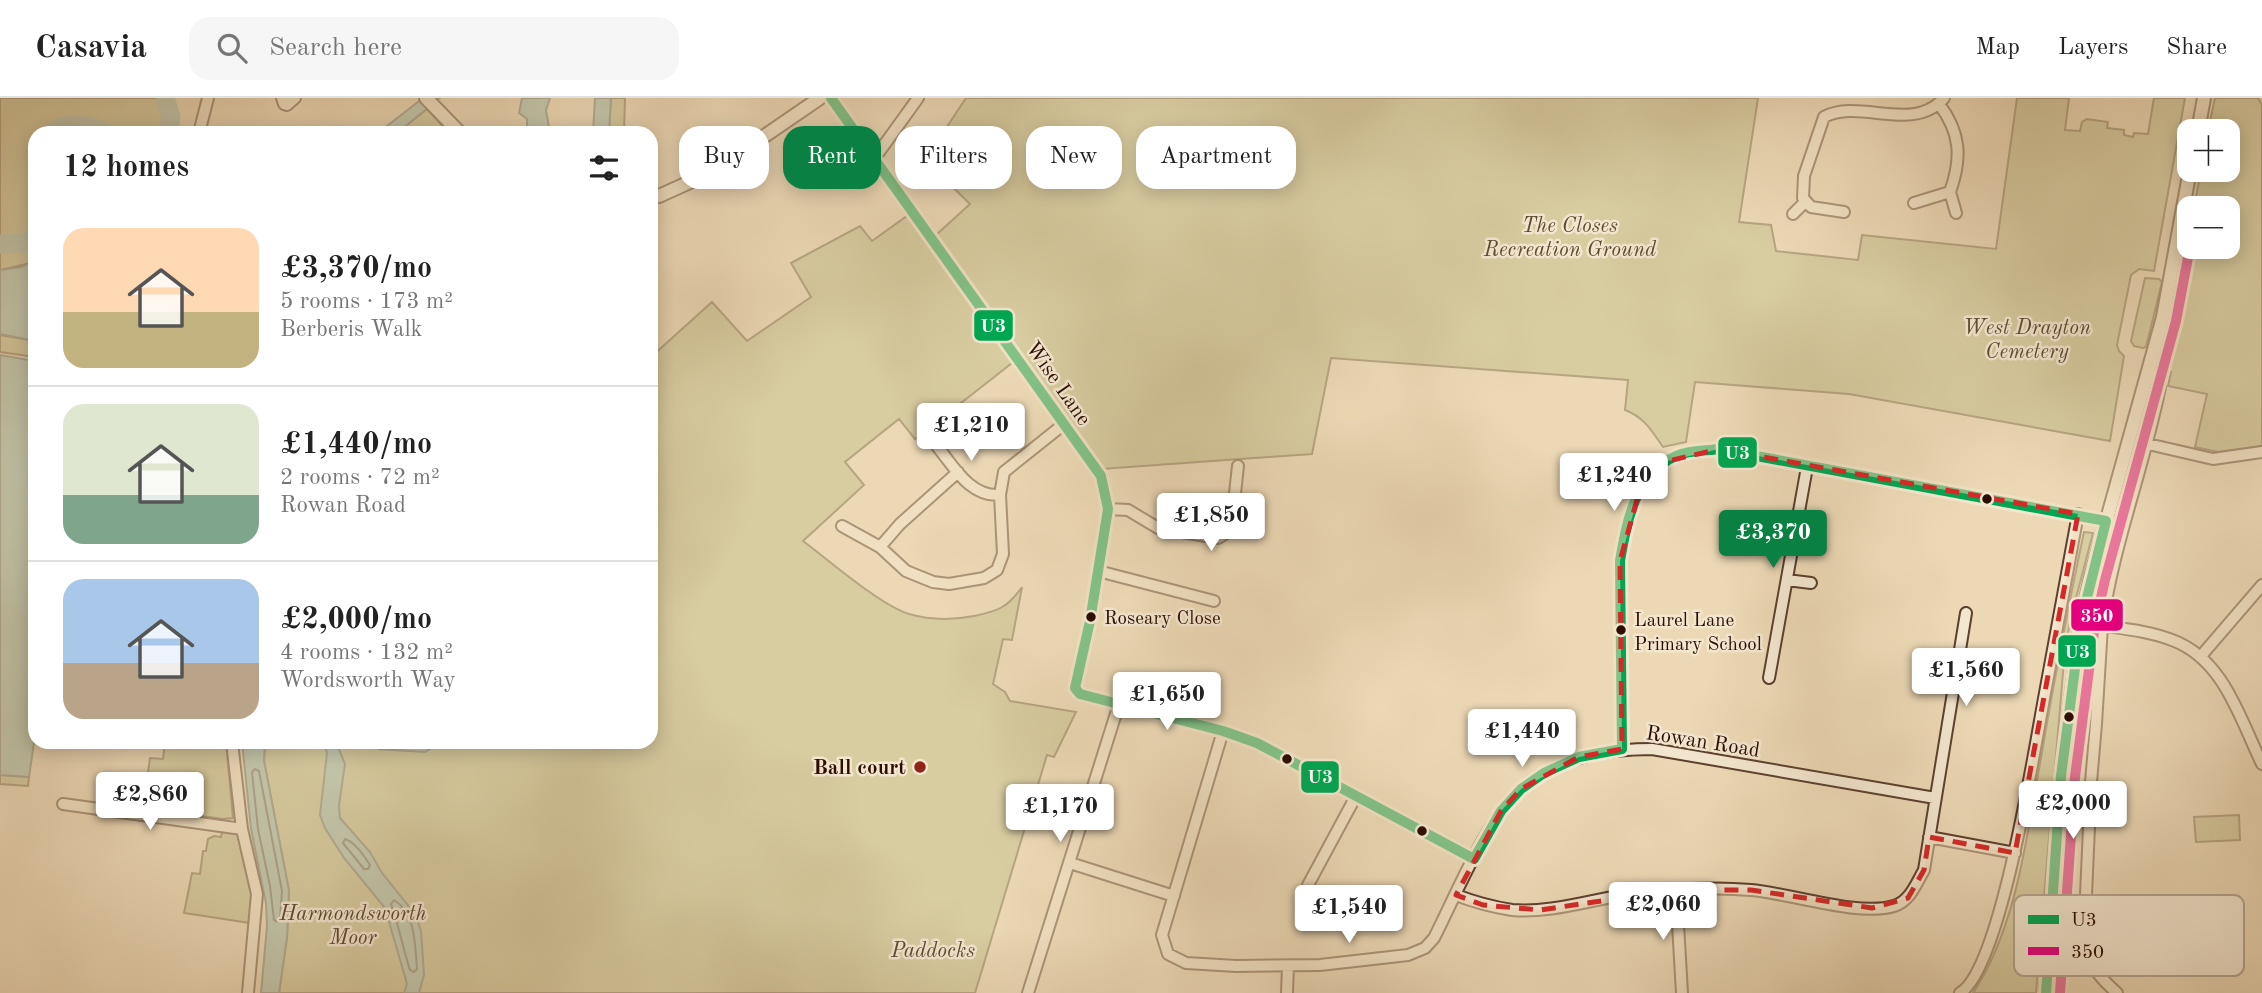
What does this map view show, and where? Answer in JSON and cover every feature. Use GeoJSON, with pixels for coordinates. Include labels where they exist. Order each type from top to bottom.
{"type":"FeatureCollection","features":[{"type":"Feature","properties":{"kind":"street"},"geometry":{"type":"LineString","coordinates":[[202,126],[208,98]]}},
{"type":"Feature","properties":{"kind":"street"},"geometry":{"type":"LineString","coordinates":[[282,98],[287,105],[295,98]]}},
{"type":"Feature","properties":{"kind":"street"},"geometry":{"type":"LineString","coordinates":[[426,98],[453,126]]}},
{"type":"Feature","properties":{"kind":"street"},"geometry":{"type":"LineString","coordinates":[[658,196],[712,172],[820,98]]}},
{"type":"Feature","properties":{"kind":"street","name":"Wise Lane"},"geometry":{"type":"LineString","coordinates":[[831,98],[851,126]]}},
{"type":"Feature","properties":{"kind":"street"},"geometry":{"type":"LineString","coordinates":[[881,149],[918,98]]}},
{"type":"Feature","properties":{"kind":"street"},"geometry":{"type":"LineString","coordinates":[[2200,119],[2204,98]]}},
{"type":"Feature","properties":{"kind":"street"},"geometry":{"type":"LineString","coordinates":[[1844,212],[1811,207],[1805,202],[1802,188],[1824,117],[1846,110],[1909,114],[1941,101],[1957,141],[1958,155],[1950,192],[1956,213]]}},
{"type":"Feature","properties":{"kind":"street","name":"Wise Lane"},"geometry":{"type":"LineString","coordinates":[[881,169],[1101,476],[1108,509],[1075,688],[1082,695],[1119,704]]}},
{"type":"Feature","properties":{"kind":"street"},"geometry":{"type":"LineString","coordinates":[[2053,895],[2061,776],[2081,622],[2163,317],[2188,182]]}},
{"type":"Feature","properties":{"kind":"street"},"geometry":{"type":"LineString","coordinates":[[1913,203],[1950,192]]}},
{"type":"Feature","properties":{"kind":"street"},"geometry":{"type":"LineString","coordinates":[[1793,214],[1805,202]]}},
{"type":"Feature","properties":{"kind":"street"},"geometry":{"type":"LineString","coordinates":[[2086,895],[2102,626],[2112,571],[2148,444],[2160,387],[2156,379],[2147,375]]}},
{"type":"Feature","properties":{"kind":"street"},"geometry":{"type":"LineString","coordinates":[[842,526],[880,547],[906,571],[933,582],[949,584],[984,578],[997,570],[1003,554],[1000,495],[1004,472],[1064,424]]}},
{"type":"Feature","properties":{"kind":"street"},"geometry":{"type":"LineString","coordinates":[[2148,444],[2213,459],[2262,452]]}},
{"type":"Feature","properties":{"kind":"street"},"geometry":{"type":"LineString","coordinates":[[937,446],[981,494],[1000,495]]}},
{"type":"Feature","properties":{"kind":"street"},"geometry":{"type":"LineString","coordinates":[[1622,749],[1620,561],[1631,509],[1640,489],[1664,462],[1678,454],[1719,449],[2106,521]]}},
{"type":"Feature","properties":{"kind":"street"},"geometry":{"type":"LineString","coordinates":[[1108,509],[1128,510],[1158,528],[1218,538],[1231,530],[1238,466]]}},
{"type":"Feature","properties":{"kind":"street"},"geometry":{"type":"LineString","coordinates":[[1769,678],[1807,467]]}},
{"type":"Feature","properties":{"kind":"street"},"geometry":{"type":"LineString","coordinates":[[880,547],[900,524],[958,472]]}},
{"type":"Feature","properties":{"kind":"street"},"geometry":{"type":"LineString","coordinates":[[1961,993],[1976,975],[1996,924],[2015,853],[2078,514]]}},
{"type":"Feature","properties":{"kind":"street"},"geometry":{"type":"LineString","coordinates":[[1098,571],[1214,601]]}},
{"type":"Feature","properties":{"kind":"street"},"geometry":{"type":"LineString","coordinates":[[1787,580],[1811,583]]}},
{"type":"Feature","properties":{"kind":"street"},"geometry":{"type":"LineString","coordinates":[[2201,656],[2262,584]]}},
{"type":"Feature","properties":{"kind":"street"},"geometry":{"type":"LineString","coordinates":[[1456,895],[1483,905],[1513,910],[1541,910],[1620,896],[1676,890],[1751,890],[1831,904],[1872,908],[1894,906],[1908,898],[1924,870],[1966,613]]}},
{"type":"Feature","properties":{"kind":"street"},"geometry":{"type":"LineString","coordinates":[[2081,622],[2171,639],[2201,656],[2221,679],[2262,764]]}},
{"type":"Feature","properties":{"kind":"street"},"geometry":{"type":"LineString","coordinates":[[1028,993],[1119,704],[1223,731],[1257,743],[1474,859]]}},
{"type":"Feature","properties":{"kind":"street"},"geometry":{"type":"LineString","coordinates":[[1070,863],[1174,896],[1223,731]]}},
{"type":"Feature","properties":{"kind":"street"},"geometry":{"type":"LineString","coordinates":[[233,749],[242,829],[257,894],[248,993]]}},
{"type":"Feature","properties":{"kind":"street","name":"Rowan Road"},"geometry":{"type":"LineString","coordinates":[[1174,896],[1162,935],[1168,954],[1186,963],[1236,966],[1320,965],[1408,955],[1425,948],[1434,938],[1501,811],[1521,789],[1544,773],[1579,757],[1622,749],[1653,749],[1936,798]]}},
{"type":"Feature","properties":{"kind":"street"},"geometry":{"type":"LineString","coordinates":[[1308,885],[1356,796]]}},
{"type":"Feature","properties":{"kind":"street"},"geometry":{"type":"LineString","coordinates":[[63,804],[242,829]]}},
{"type":"Feature","properties":{"kind":"street"},"geometry":{"type":"LineString","coordinates":[[1929,837],[2015,853]]}},
{"type":"Feature","properties":{"kind":"street"},"geometry":{"type":"LineString","coordinates":[[1676,890],[1682,993]]}},
{"type":"Feature","properties":{"kind":"street"},"geometry":{"type":"LineString","coordinates":[[1287,966],[1287,993]]}},
{"type":"Feature","properties":{"kind":"street"},"geometry":{"type":"LineString","coordinates":[[2099,976],[2117,993]]}},
{"type":"Feature","properties":{"kind":"highlighted area"},"geometry":{"type":"Polygon","coordinates":[[[1719,449],[2078,514],[2015,853],[1929,837],[1924,870],[1908,898],[1872,908],[1751,890],[1676,890],[1540,910],[1483,905],[1456,895],[1501,811],[1521,789],[1579,757],[1622,749],[1620,561],[1640,489],[1664,462],[1719,449]]]}},
{"type":"Feature","properties":{"kind":"green space"},"geometry":{"type":"Polygon","coordinates":[[[0,98],[163,98],[168,126],[93,126],[78,123],[28,126],[28,236],[0,241],[0,98]]]}},
{"type":"Feature","properties":{"kind":"green space"},"geometry":{"type":"Polygon","coordinates":[[[611,98],[625,98],[624,126],[609,126],[611,98]]]}},
{"type":"Feature","properties":{"kind":"green space"},"geometry":{"type":"Polygon","coordinates":[[[966,98],[1758,98],[1739,222],[1771,225],[1776,251],[1858,260],[1862,235],[1996,249],[2017,98],[2069,98],[2065,130],[2080,131],[2082,122],[2087,119],[2108,122],[2107,128],[2124,130],[2124,135],[2133,137],[2134,133],[2148,134],[2154,98],[2185,98],[2181,119],[2177,119],[2177,143],[2154,271],[2139,269],[2131,275],[2117,345],[2124,356],[2110,441],[1849,394],[1695,382],[1686,442],[1663,447],[1642,421],[1625,410],[1628,380],[1331,358],[1312,454],[1101,469],[935,236],[970,204],[955,189],[1012,189],[1012,126],[947,126],[966,98]]]}},
{"type":"Feature","properties":{"kind":"green space"},"geometry":{"type":"Polygon","coordinates":[[[2215,98],[2258,98],[2262,105],[2262,446],[2218,452],[2195,447],[2207,394],[2168,386],[2171,372],[2164,368],[2184,259],[2240,259],[2240,196],[2196,196],[2199,182],[2240,182],[2240,119],[2211,119],[2215,98]]]}},
{"type":"Feature","properties":{"kind":"green space"},"geometry":{"type":"Polygon","coordinates":[[[427,109],[443,126],[406,126],[427,109]]]}},
{"type":"Feature","properties":{"kind":"green space"},"geometry":{"type":"Polygon","coordinates":[[[907,216],[1012,363],[915,439],[899,419],[845,462],[864,485],[803,541],[884,602],[917,616],[950,619],[990,612],[1007,604],[1022,587],[1012,640],[1003,639],[993,684],[1005,692],[1010,701],[1076,712],[1054,757],[1047,755],[975,993],[279,993],[287,937],[289,891],[264,761],[265,749],[658,749],[658,351],[712,302],[747,341],[811,297],[791,263],[860,226],[872,241],[907,216]]]}},
{"type":"Feature","properties":{"kind":"green space"},"geometry":{"type":"Polygon","coordinates":[[[28,243],[28,264],[0,270],[0,246],[28,243]]]}},
{"type":"Feature","properties":{"kind":"green space"},"geometry":{"type":"Polygon","coordinates":[[[2145,278],[2159,279],[2162,282],[2146,347],[2143,348],[2134,346],[2131,341],[2145,278]]]}},
{"type":"Feature","properties":{"kind":"green space"},"geometry":{"type":"Polygon","coordinates":[[[0,335],[28,340],[28,356],[0,352],[0,335]]]}},
{"type":"Feature","properties":{"kind":"green space"},"geometry":{"type":"Polygon","coordinates":[[[2084,532],[2093,533],[2070,621],[2064,661],[2044,895],[2014,895],[2014,976],[2037,976],[2036,993],[1973,993],[2000,939],[2018,879],[2084,532]]]}},
{"type":"Feature","properties":{"kind":"green space"},"geometry":{"type":"Polygon","coordinates":[[[164,749],[227,749],[233,818],[143,808],[150,758],[163,759],[164,749]]]}},
{"type":"Feature","properties":{"kind":"green space"},"geometry":{"type":"Polygon","coordinates":[[[0,775],[29,777],[28,786],[0,784],[0,775]]]}},
{"type":"Feature","properties":{"kind":"green space"},"geometry":{"type":"Polygon","coordinates":[[[2239,815],[2240,840],[2196,842],[2194,817],[2239,815]]]}},
{"type":"Feature","properties":{"kind":"green space"},"geometry":{"type":"Polygon","coordinates":[[[222,832],[237,833],[251,893],[250,923],[184,913],[192,873],[200,874],[203,851],[206,851],[208,839],[221,837],[222,832]]]}},
{"type":"Feature","properties":{"kind":"water"},"geometry":{"type":"Polygon","coordinates":[[[423,98],[440,98],[406,126],[387,126],[423,98]]]}},
{"type":"Feature","properties":{"kind":"water"},"geometry":{"type":"Polygon","coordinates":[[[522,98],[550,98],[546,110],[549,126],[527,126],[527,119],[519,113],[522,98]]]}},
{"type":"Feature","properties":{"kind":"water"},"geometry":{"type":"Polygon","coordinates":[[[595,98],[611,98],[609,126],[593,126],[595,98]]]}},
{"type":"Feature","properties":{"kind":"water"},"geometry":{"type":"Polygon","coordinates":[[[28,264],[28,340],[0,334],[0,270],[28,264]]]}},
{"type":"Feature","properties":{"kind":"water"},"geometry":{"type":"Polygon","coordinates":[[[0,355],[28,360],[28,749],[33,749],[29,777],[0,775],[0,355]]]}},
{"type":"Feature","properties":{"kind":"water"},"geometry":{"type":"Polygon","coordinates":[[[243,749],[265,749],[264,761],[289,891],[287,937],[279,993],[261,993],[267,926],[266,903],[251,829],[243,749]]]}},
{"type":"Feature","properties":{"kind":"water"},"geometry":{"type":"Polygon","coordinates":[[[326,749],[339,749],[345,764],[339,805],[340,818],[370,852],[382,873],[415,914],[421,931],[424,975],[419,993],[404,993],[407,984],[385,908],[344,858],[320,815],[326,749]]]}},
{"type":"Feature","properties":{"kind":"water"},"geometry":{"type":"Polygon","coordinates":[[[379,749],[430,749],[425,752],[379,749]]]}},
{"type":"Feature","properties":{"kind":"waterway"},"geometry":{"type":"LineString","coordinates":[[165,98],[171,116],[170,126]]}},
{"type":"Feature","properties":{"kind":"waterway"},"geometry":{"type":"LineString","coordinates":[[64,126],[84,126]]}},
{"type":"Feature","properties":{"kind":"waterway"},"geometry":{"type":"LineString","coordinates":[[0,244],[28,241]]}},
{"type":"Feature","properties":{"kind":"transit line","name":"U3"},"geometry":{"type":"LineString","coordinates":[[831,98],[1101,476],[1108,509],[1090,621],[1075,688],[1080,694],[1223,731],[1257,743],[1474,859]]}},
{"type":"Feature","properties":{"kind":"transit line","name":"350"},"geometry":{"type":"LineString","coordinates":[[2067,895],[2075,777],[2095,624],[2176,321],[2188,259]]}},
{"type":"Feature","properties":{"kind":"transit line","name":"U3"},"geometry":{"type":"LineString","coordinates":[[1622,749],[1620,561],[1635,500],[1651,474],[1676,456],[1719,449],[2106,521]]}},
{"type":"Feature","properties":{"kind":"transit line","name":"U3"},"geometry":{"type":"LineString","coordinates":[[2053,895],[2061,776],[2081,622],[2106,521]]}},
{"type":"Feature","properties":{"kind":"transit line","name":"U3"},"geometry":{"type":"LineString","coordinates":[[1474,859],[1501,811],[1521,789],[1544,773],[1579,757],[1622,749]]}},
{"type":"Feature","properties":{"kind":"transit line","name":"U3"},"geometry":{"type":"LineString","coordinates":[[2046,993],[2047,976]]}},
{"type":"Feature","properties":{"kind":"transit line","name":"350"},"geometry":{"type":"LineString","coordinates":[[2060,993],[2061,976]]}},
{"type":"Feature","properties":{"kind":"place","name":"Roseary Close"},"geometry":{"type":"Point","coordinates":[1091,617]}},
{"type":"Feature","properties":{"kind":"place","name":"Laurel Lane Primary School"},"geometry":{"type":"Point","coordinates":[1621,630]}},
{"type":"Feature","properties":{"kind":"place","name":"Ball court"},"geometry":{"type":"Point","coordinates":[920,767]}},
{"type":"Feature","properties":{"kind":"park label","name":"The Closes Recreation Ground"},"geometry":{"type":"Point","coordinates":[1570,237]}},
{"type":"Feature","properties":{"kind":"park label","name":"West Drayton Cemetery"},"geometry":{"type":"Point","coordinates":[2027,339]}},
{"type":"Feature","properties":{"kind":"park label","name":"Harmondsworth Moor"},"geometry":{"type":"Point","coordinates":[353,925]}},
{"type":"Feature","properties":{"kind":"park label","name":"Paddocks"},"geometry":{"type":"Point","coordinates":[933,950]}}]}
